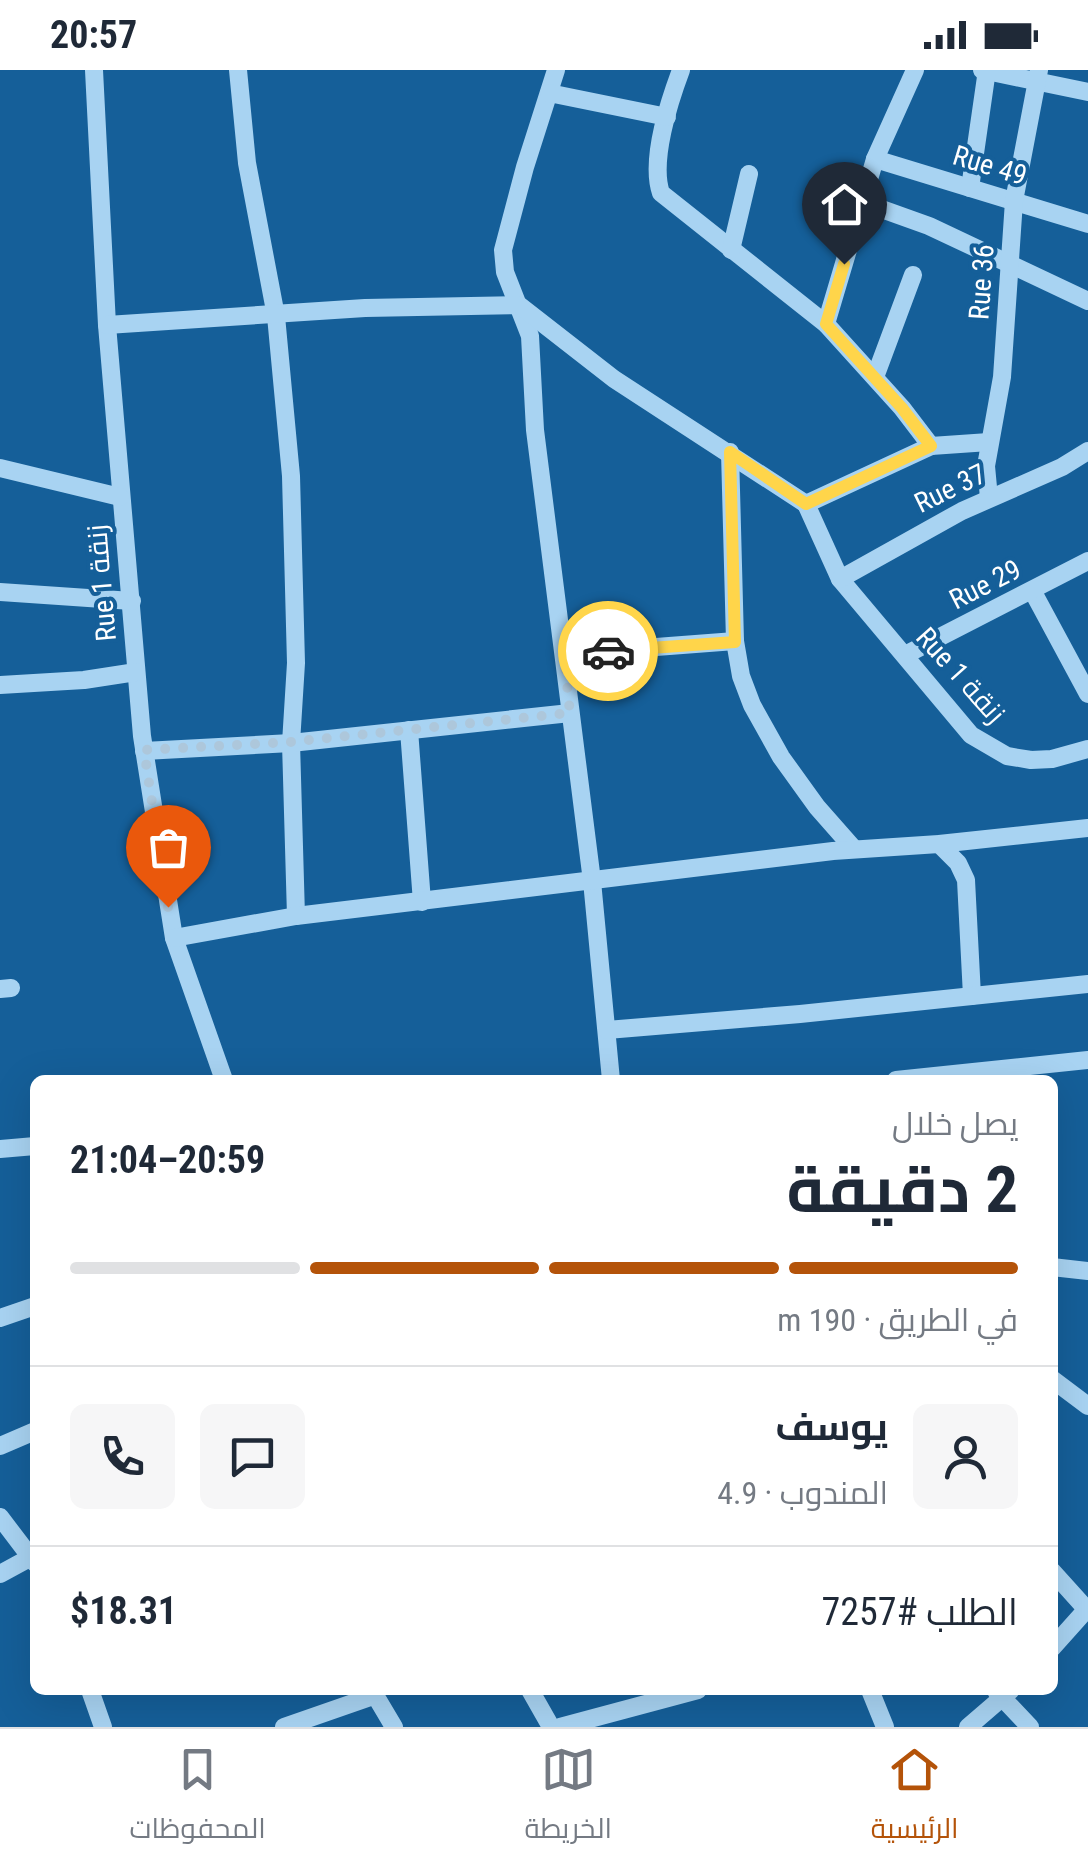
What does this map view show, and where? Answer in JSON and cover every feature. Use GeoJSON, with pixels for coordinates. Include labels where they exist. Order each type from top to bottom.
{"type":"FeatureCollection","features":[{"type":"Feature","properties":{"kind":"street","name":"Rue 1 زنقة"},"geometry":{"type":"LineString","coordinates":[[94,70],[107,325],[144,750],[174,938],[222,1075]]}},
{"type":"Feature","properties":{"kind":"street"},"geometry":{"type":"LineString","coordinates":[[238,70],[248,163],[276,316],[295,555],[296,663],[290,742],[296,916]]}},
{"type":"Feature","properties":{"kind":"street"},"geometry":{"type":"LineString","coordinates":[[556,70],[525,166],[504,250],[505,272],[530,336],[535,430],[592,881],[611,1075]]}},
{"type":"Feature","properties":{"kind":"street"},"geometry":{"type":"LineString","coordinates":[[681,70],[658,161],[661,194],[826,324],[931,446]]}},
{"type":"Feature","properties":{"kind":"street"},"geometry":{"type":"LineString","coordinates":[[826,324],[875,159],[915,70]]}},
{"type":"Feature","properties":{"kind":"street"},"geometry":{"type":"LineString","coordinates":[[970,188],[985,70],[1038,76],[1088,92]]}},
{"type":"Feature","properties":{"kind":"street","name":"Rue 36"},"geometry":{"type":"LineString","coordinates":[[989,498],[986,466],[1002,378],[1014,201],[1038,76]]}},
{"type":"Feature","properties":{"kind":"street"},"geometry":{"type":"LineString","coordinates":[[549,94],[667,117]]}},
{"type":"Feature","properties":{"kind":"street","name":"Rue 49"},"geometry":{"type":"LineString","coordinates":[[875,159],[1088,224]]}},
{"type":"Feature","properties":{"kind":"street"},"geometry":{"type":"LineString","coordinates":[[731,250],[750,174]]}},
{"type":"Feature","properties":{"kind":"street"},"geometry":{"type":"LineString","coordinates":[[862,202],[929,226],[1088,301]]}},
{"type":"Feature","properties":{"kind":"street"},"geometry":{"type":"LineString","coordinates":[[875,377],[913,275]]}},
{"type":"Feature","properties":{"kind":"street"},"geometry":{"type":"LineString","coordinates":[[107,325],[365,308],[519,304],[614,379],[806,504],[931,446],[989,442]]}},
{"type":"Feature","properties":{"kind":"street","name":"Rue 37"},"geometry":{"type":"LineString","coordinates":[[840,578],[989,498],[1062,467],[1088,451]]}},
{"type":"Feature","properties":{"kind":"street"},"geometry":{"type":"LineString","coordinates":[[730,452],[735,642],[744,686],[781,757],[854,849]]}},
{"type":"Feature","properties":{"kind":"street"},"geometry":{"type":"LineString","coordinates":[[0,468],[120,497]]}},
{"type":"Feature","properties":{"kind":"street","name":"Rue 1 زنقة"},"geometry":{"type":"LineString","coordinates":[[806,504],[840,578],[971,735],[992,748],[1031,760],[1088,750]]}},
{"type":"Feature","properties":{"kind":"street","name":"Rue 29"},"geometry":{"type":"LineString","coordinates":[[906,655],[1088,560]]}},
{"type":"Feature","properties":{"kind":"street"},"geometry":{"type":"LineString","coordinates":[[0,592],[132,601]]}},
{"type":"Feature","properties":{"kind":"street"},"geometry":{"type":"LineString","coordinates":[[1033,592],[1088,694]]}},
{"type":"Feature","properties":{"kind":"street"},"geometry":{"type":"LineString","coordinates":[[564,654],[735,642]]}},
{"type":"Feature","properties":{"kind":"street"},"geometry":{"type":"LineString","coordinates":[[0,685],[84,680],[136,672]]}},
{"type":"Feature","properties":{"kind":"street"},"geometry":{"type":"LineString","coordinates":[[144,750],[290,742],[570,713]]}},
{"type":"Feature","properties":{"kind":"street"},"geometry":{"type":"LineString","coordinates":[[409,730],[422,902]]}},
{"type":"Feature","properties":{"kind":"street"},"geometry":{"type":"LineString","coordinates":[[174,938],[296,916],[854,849],[1088,828]]}},
{"type":"Feature","properties":{"kind":"street"},"geometry":{"type":"LineString","coordinates":[[940,844],[958,863],[966,880],[972,996]]}},
{"type":"Feature","properties":{"kind":"street"},"geometry":{"type":"LineString","coordinates":[[608,1030],[1088,984]]}},
{"type":"Feature","properties":{"kind":"street"},"geometry":{"type":"LineString","coordinates":[[944,1075],[1088,1060]]}},
{"type":"Feature","properties":{"kind":"street"},"geometry":{"type":"LineString","coordinates":[[0,1149],[30,1146]]}},
{"type":"Feature","properties":{"kind":"street"},"geometry":{"type":"LineString","coordinates":[[1058,1268],[1088,1272]]}},
{"type":"Feature","properties":{"kind":"street"},"geometry":{"type":"LineString","coordinates":[[0,1318],[30,1308]]}},
{"type":"Feature","properties":{"kind":"street"},"geometry":{"type":"LineString","coordinates":[[1058,1384],[1088,1406]]}},
{"type":"Feature","properties":{"kind":"street"},"geometry":{"type":"LineString","coordinates":[[0,1446],[30,1433]]}},
{"type":"Feature","properties":{"kind":"street"},"geometry":{"type":"LineString","coordinates":[[0,1517],[30,1553]]}},
{"type":"Feature","properties":{"kind":"street"},"geometry":{"type":"LineString","coordinates":[[0,1574],[30,1560]]}},
{"type":"Feature","properties":{"kind":"street"},"geometry":{"type":"LineString","coordinates":[[1058,1578],[1087,1610],[1058,1641]]}},
{"type":"Feature","properties":{"kind":"street"},"geometry":{"type":"LineString","coordinates":[[92,1695],[102,1727]]}},
{"type":"Feature","properties":{"kind":"street"},"geometry":{"type":"LineString","coordinates":[[284,1727],[366,1695]]}},
{"type":"Feature","properties":{"kind":"street"},"geometry":{"type":"LineString","coordinates":[[376,1695],[394,1727]]}},
{"type":"Feature","properties":{"kind":"street"},"geometry":{"type":"LineString","coordinates":[[533,1695],[551,1727]]}},
{"type":"Feature","properties":{"kind":"street"},"geometry":{"type":"LineString","coordinates":[[560,1727],[679,1695]]}},
{"type":"Feature","properties":{"kind":"street"},"geometry":{"type":"LineString","coordinates":[[872,1695],[885,1727]]}},
{"type":"Feature","properties":{"kind":"street"},"geometry":{"type":"LineString","coordinates":[[968,1727],[1001,1695]]}},
{"type":"Feature","properties":{"kind":"street"},"geometry":{"type":"LineString","coordinates":[[1005,1695],[1030,1727]]}},
{"type":"Feature","properties":{"kind":"way so far"},"geometry":{"type":"LineString","coordinates":[[168,907],[144,750],[290,742],[570,713],[564,654],[608,651]]}},
{"type":"Feature","properties":{"kind":"route"},"geometry":{"type":"LineString","coordinates":[[608,651],[735,642],[730,452],[806,504],[931,446],[826,324],[844,264]]}}]}
